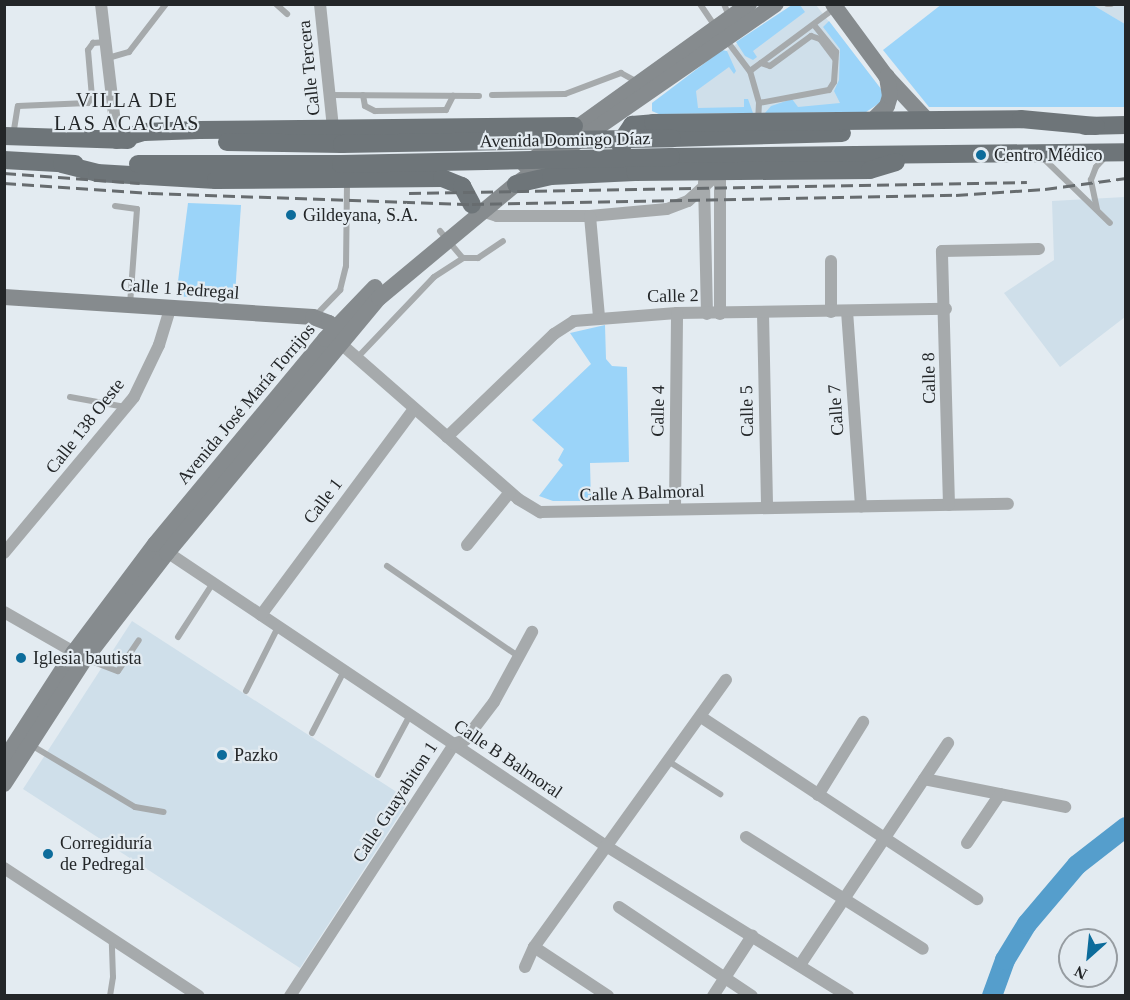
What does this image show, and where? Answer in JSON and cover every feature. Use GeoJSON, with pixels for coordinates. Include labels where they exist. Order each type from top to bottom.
{"type":"FeatureCollection","features":[{"type":"Feature","properties":{"kind":"main road"},"geometry":{"type":"LineString","coordinates":[[653,123],[640,107],[641,87],[749,4]]}},
{"type":"Feature","properties":{"kind":"main road"},"geometry":{"type":"LineString","coordinates":[[724,23],[776,4]]}},
{"type":"Feature","properties":{"kind":"main road"},"geometry":{"type":"LineString","coordinates":[[834,6],[886,76],[927,120]]}},
{"type":"Feature","properties":{"kind":"main road"},"geometry":{"type":"LineString","coordinates":[[872,121],[880,115],[890,96],[886,76]]}},
{"type":"Feature","properties":{"kind":"main road","name":"Avenida José María Torrijos"},"geometry":{"type":"LineString","coordinates":[[4,760],[161,548],[337,336],[370,291],[477,208],[574,126],[641,87]]}},
{"type":"Feature","properties":{"kind":"main road","name":"Avenida José María Torrijos"},"geometry":{"type":"LineString","coordinates":[[477,208],[516,184],[641,87]]}},
{"type":"Feature","properties":{"kind":"main road"},"geometry":{"type":"LineString","coordinates":[[635,172],[620,153],[620,143],[632,126],[653,123],[1021,119],[1096,126]]}},
{"type":"Feature","properties":{"kind":"main road","name":"Avenida Domingo Díaz"},"geometry":{"type":"LineString","coordinates":[[9,136],[117,140],[338,136],[672,138],[1125,125]]}},
{"type":"Feature","properties":{"kind":"main road"},"geometry":{"type":"LineString","coordinates":[[338,136],[443,126],[574,126]]}},
{"type":"Feature","properties":{"kind":"main road"},"geometry":{"type":"LineString","coordinates":[[442,178],[459,156],[459,144],[443,126]]}},
{"type":"Feature","properties":{"kind":"main road","name":"Avenida Domingo Díaz"},"geometry":{"type":"LineString","coordinates":[[4,160],[62,164],[344,172],[672,157],[1118,152]]}},
{"type":"Feature","properties":{"kind":"main road"},"geometry":{"type":"LineString","coordinates":[[516,184],[551,176],[635,172],[710,178],[870,170],[913,156]]}},
{"type":"Feature","properties":{"kind":"main road"},"geometry":{"type":"LineString","coordinates":[[344,172],[442,178],[462,186],[477,208]]}},
{"type":"Feature","properties":{"kind":"main road","name":"Calle 1 Pedregal"},"geometry":{"type":"LineString","coordinates":[[4,297],[313,317],[337,336]]}},
{"type":"Feature","properties":{"kind":"main road","name":"Avenida José María Torrijos"},"geometry":{"type":"LineString","coordinates":[[4,784],[31,744],[80,656]]}},
{"type":"Feature","properties":{"kind":"street"},"geometry":{"type":"LineString","coordinates":[[101,4],[117,140]]}},
{"type":"Feature","properties":{"kind":"street","name":"Calle Tercera"},"geometry":{"type":"LineString","coordinates":[[320,4],[330,95],[338,136]]}},
{"type":"Feature","properties":{"kind":"street"},"geometry":{"type":"LineString","coordinates":[[477,208],[497,216],[590,216],[667,209],[688,201],[710,178]]}},
{"type":"Feature","properties":{"kind":"street"},"geometry":{"type":"LineString","coordinates":[[710,178],[720,314]]}},
{"type":"Feature","properties":{"kind":"street"},"geometry":{"type":"LineString","coordinates":[[706,314],[710,178]]}},
{"type":"Feature","properties":{"kind":"street"},"geometry":{"type":"LineString","coordinates":[[590,216],[599,317]]}},
{"type":"Feature","properties":{"kind":"street","name":"Calle 8"},"geometry":{"type":"LineString","coordinates":[[949,505],[946,309],[942,251],[1039,249]]}},
{"type":"Feature","properties":{"kind":"street"},"geometry":{"type":"LineString","coordinates":[[831,261],[831,312]]}},
{"type":"Feature","properties":{"kind":"street","name":"Calle 138 Oeste"},"geometry":{"type":"LineString","coordinates":[[4,553],[125,407],[147,373],[171,309]]}},
{"type":"Feature","properties":{"kind":"street","name":"Calle 2"},"geometry":{"type":"LineString","coordinates":[[447,437],[554,334],[574,321],[599,317],[677,313],[946,309]]}},
{"type":"Feature","properties":{"kind":"street","name":"Calle 7"},"geometry":{"type":"LineString","coordinates":[[847,311],[861,507]]}},
{"type":"Feature","properties":{"kind":"street","name":"Calle 4"},"geometry":{"type":"LineString","coordinates":[[675,509],[677,313]]}},
{"type":"Feature","properties":{"kind":"street","name":"Calle 5"},"geometry":{"type":"LineString","coordinates":[[763,313],[767,508]]}},
{"type":"Feature","properties":{"kind":"street","name":"Calle A Balmoral"},"geometry":{"type":"LineString","coordinates":[[337,336],[356,359],[510,492],[540,512],[1008,504]]}},
{"type":"Feature","properties":{"kind":"street","name":"Calle 1"},"geometry":{"type":"LineString","coordinates":[[261,615],[414,408]]}},
{"type":"Feature","properties":{"kind":"street"},"geometry":{"type":"LineString","coordinates":[[467,545],[510,492]]}},
{"type":"Feature","properties":{"kind":"street","name":"Calle B Balmoral"},"geometry":{"type":"LineString","coordinates":[[161,548],[606,846],[848,996]]}},
{"type":"Feature","properties":{"kind":"street"},"geometry":{"type":"LineString","coordinates":[[4,612],[80,656]]}},
{"type":"Feature","properties":{"kind":"street","name":"Calle Guayabiton 1"},"geometry":{"type":"LineString","coordinates":[[290,996],[454,744],[465,740],[477,725],[532,632]]}},
{"type":"Feature","properties":{"kind":"street"},"geometry":{"type":"LineString","coordinates":[[525,967],[534,947],[726,680]]}},
{"type":"Feature","properties":{"kind":"street"},"geometry":{"type":"LineString","coordinates":[[701,717],[977,898]]}},
{"type":"Feature","properties":{"kind":"street"},"geometry":{"type":"LineString","coordinates":[[818,795],[863,722]]}},
{"type":"Feature","properties":{"kind":"street"},"geometry":{"type":"LineString","coordinates":[[800,965],[948,743]]}},
{"type":"Feature","properties":{"kind":"street"},"geometry":{"type":"LineString","coordinates":[[924,779],[1065,807]]}},
{"type":"Feature","properties":{"kind":"street"},"geometry":{"type":"LineString","coordinates":[[967,843],[1000,794]]}},
{"type":"Feature","properties":{"kind":"street"},"geometry":{"type":"LineString","coordinates":[[746,837],[923,950]]}},
{"type":"Feature","properties":{"kind":"street"},"geometry":{"type":"LineString","coordinates":[[4,868],[199,996]]}},
{"type":"Feature","properties":{"kind":"street"},"geometry":{"type":"LineString","coordinates":[[619,907],[752,996]]}},
{"type":"Feature","properties":{"kind":"street"},"geometry":{"type":"LineString","coordinates":[[712,996],[752,936]]}},
{"type":"Feature","properties":{"kind":"street"},"geometry":{"type":"LineString","coordinates":[[534,947],[608,996]]}},
{"type":"Feature","properties":{"kind":"lane"},"geometry":{"type":"LineString","coordinates":[[108,58],[129,52],[166,4]]}},
{"type":"Feature","properties":{"kind":"lane"},"geometry":{"type":"LineString","coordinates":[[276,4],[287,14]]}},
{"type":"Feature","properties":{"kind":"lane"},"geometry":{"type":"LineString","coordinates":[[700,4],[724,23],[750,71],[759,103],[758,122]]}},
{"type":"Feature","properties":{"kind":"lane"},"geometry":{"type":"LineString","coordinates":[[750,71],[814,25],[834,6]]}},
{"type":"Feature","properties":{"kind":"lane"},"geometry":{"type":"LineString","coordinates":[[759,103],[829,90],[834,82],[835,59],[831,43],[814,25]]}},
{"type":"Feature","properties":{"kind":"lane"},"geometry":{"type":"LineString","coordinates":[[761,63],[770,66],[811,36],[820,39],[835,59]]}},
{"type":"Feature","properties":{"kind":"lane"},"geometry":{"type":"LineString","coordinates":[[9,136],[18,106],[87,103],[92,96],[88,50],[93,43],[106,42]]}},
{"type":"Feature","properties":{"kind":"lane"},"geometry":{"type":"LineString","coordinates":[[492,95],[565,94],[621,73],[641,87]]}},
{"type":"Feature","properties":{"kind":"lane"},"geometry":{"type":"LineString","coordinates":[[330,95],[478,96]]}},
{"type":"Feature","properties":{"kind":"lane"},"geometry":{"type":"LineString","coordinates":[[363,95],[364,106],[375,111],[446,110],[453,96]]}},
{"type":"Feature","properties":{"kind":"lane"},"geometry":{"type":"LineString","coordinates":[[1097,209],[1091,180],[1096,167],[1118,152]]}},
{"type":"Feature","properties":{"kind":"lane"},"geometry":{"type":"LineString","coordinates":[[1039,154],[1110,223]]}},
{"type":"Feature","properties":{"kind":"lane"},"geometry":{"type":"LineString","coordinates":[[313,317],[340,290],[346,266],[344,172]]}},
{"type":"Feature","properties":{"kind":"lane"},"geometry":{"type":"LineString","coordinates":[[115,206],[137,209],[130,305]]}},
{"type":"Feature","properties":{"kind":"lane"},"geometry":{"type":"LineString","coordinates":[[443,235],[463,258]]}},
{"type":"Feature","properties":{"kind":"lane"},"geometry":{"type":"LineString","coordinates":[[356,359],[434,277],[463,258],[478,258],[503,242]]}},
{"type":"Feature","properties":{"kind":"lane"},"geometry":{"type":"LineString","coordinates":[[70,397],[125,407]]}},
{"type":"Feature","properties":{"kind":"lane"},"geometry":{"type":"LineString","coordinates":[[387,566],[519,656]]}},
{"type":"Feature","properties":{"kind":"lane"},"geometry":{"type":"LineString","coordinates":[[178,637],[213,583]]}},
{"type":"Feature","properties":{"kind":"lane"},"geometry":{"type":"LineString","coordinates":[[246,691],[278,626]]}},
{"type":"Feature","properties":{"kind":"lane"},"geometry":{"type":"LineString","coordinates":[[80,656],[118,671],[139,640]]}},
{"type":"Feature","properties":{"kind":"lane"},"geometry":{"type":"LineString","coordinates":[[312,733],[344,671]]}},
{"type":"Feature","properties":{"kind":"lane"},"geometry":{"type":"LineString","coordinates":[[378,775],[410,715]]}},
{"type":"Feature","properties":{"kind":"lane"},"geometry":{"type":"LineString","coordinates":[[31,744],[135,807],[165,812]]}},
{"type":"Feature","properties":{"kind":"lane"},"geometry":{"type":"LineString","coordinates":[[668,761],[720,794]]}},
{"type":"Feature","properties":{"kind":"lane"},"geometry":{"type":"LineString","coordinates":[[110,996],[113,977],[112,939]]}},
{"type":"Feature","properties":{"kind":"shaded area"},"geometry":{"type":"Polygon","coordinates":[[[942,4],[1093,5],[1125,24],[1125,107],[929,107],[883,50],[942,4]]]}},
{"type":"Feature","properties":{"kind":"shaded area"},"geometry":{"type":"Polygon","coordinates":[[[792,5],[816,5],[881,89],[866,112],[659,114],[652,111],[652,103],[792,5]]]}},
{"type":"Feature","properties":{"kind":"shaded area"},"geometry":{"type":"Polygon","coordinates":[[[792,5],[800,5],[805,12],[753,51],[757,57],[753,60],[745,56],[736,42],[792,5]]]}},
{"type":"Feature","properties":{"kind":"shaded area"},"geometry":{"type":"Polygon","coordinates":[[[1093,5],[1125,5],[1125,24],[1118,20],[1093,5]]]}},
{"type":"Feature","properties":{"kind":"shaded area"},"geometry":{"type":"Polygon","coordinates":[[[829,21],[881,89],[884,100],[866,112],[765,113],[771,106],[792,99],[798,107],[840,103],[834,91],[839,80],[840,49],[823,27],[829,21]]]}},
{"type":"Feature","properties":{"kind":"shaded area"},"geometry":{"type":"Polygon","coordinates":[[[722,50],[727,51],[736,71],[734,74],[729,67],[696,91],[698,108],[744,107],[744,99],[748,99],[753,113],[659,114],[652,111],[652,103],[722,50]]]}},
{"type":"Feature","properties":{"kind":"shaded area"},"geometry":{"type":"Polygon","coordinates":[[[1125,197],[1125,317],[1060,367],[1004,293],[1054,260],[1052,201],[1125,197]]]}},
{"type":"Feature","properties":{"kind":"shaded area"},"geometry":{"type":"Polygon","coordinates":[[[188,203],[241,205],[235,295],[176,297],[188,203]]]}},
{"type":"Feature","properties":{"kind":"shaded area"},"geometry":{"type":"Polygon","coordinates":[[[605,325],[606,359],[612,366],[627,367],[629,462],[590,463],[591,501],[553,501],[539,496],[563,465],[558,460],[564,449],[532,420],[591,364],[570,333],[605,325]]]}},
{"type":"Feature","properties":{"kind":"shaded area"},"geometry":{"type":"Polygon","coordinates":[[[132,621],[409,800],[300,968],[23,789],[132,621]]]}},
{"type":"Feature","properties":{"kind":"waterway"},"geometry":{"type":"LineString","coordinates":[[992,996],[1005,960],[1027,924],[1077,865],[1126,827]]}},
{"type":"Feature","properties":{"kind":"railway"},"geometry":{"type":"LineString","coordinates":[[4,173],[140,183]]}},
{"type":"Feature","properties":{"kind":"railway"},"geometry":{"type":"LineString","coordinates":[[4,183],[151,193],[472,204],[956,195],[1045,189],[1126,178]]}},
{"type":"Feature","properties":{"kind":"railway"},"geometry":{"type":"LineString","coordinates":[[409,193],[1027,182]]}},
{"type":"Feature","properties":{"kind":"place","name":"Centro Médico"},"geometry":{"type":"Point","coordinates":[981,155]}},
{"type":"Feature","properties":{"kind":"place","name":"Gildeyana, S.A."},"geometry":{"type":"Point","coordinates":[291,215]}},
{"type":"Feature","properties":{"kind":"place","name":"Iglesia bautista"},"geometry":{"type":"Point","coordinates":[21,658]}},
{"type":"Feature","properties":{"kind":"place","name":"Pazko"},"geometry":{"type":"Point","coordinates":[222,755]}},
{"type":"Feature","properties":{"kind":"place","name":"Corregiduría de Pedregal"},"geometry":{"type":"Point","coordinates":[48,854]}},
{"type":"Feature","properties":{"kind":"district","name":"VILLA DE LAS ACACIAS"},"geometry":{"type":"Point","coordinates":[127,112]}}]}
